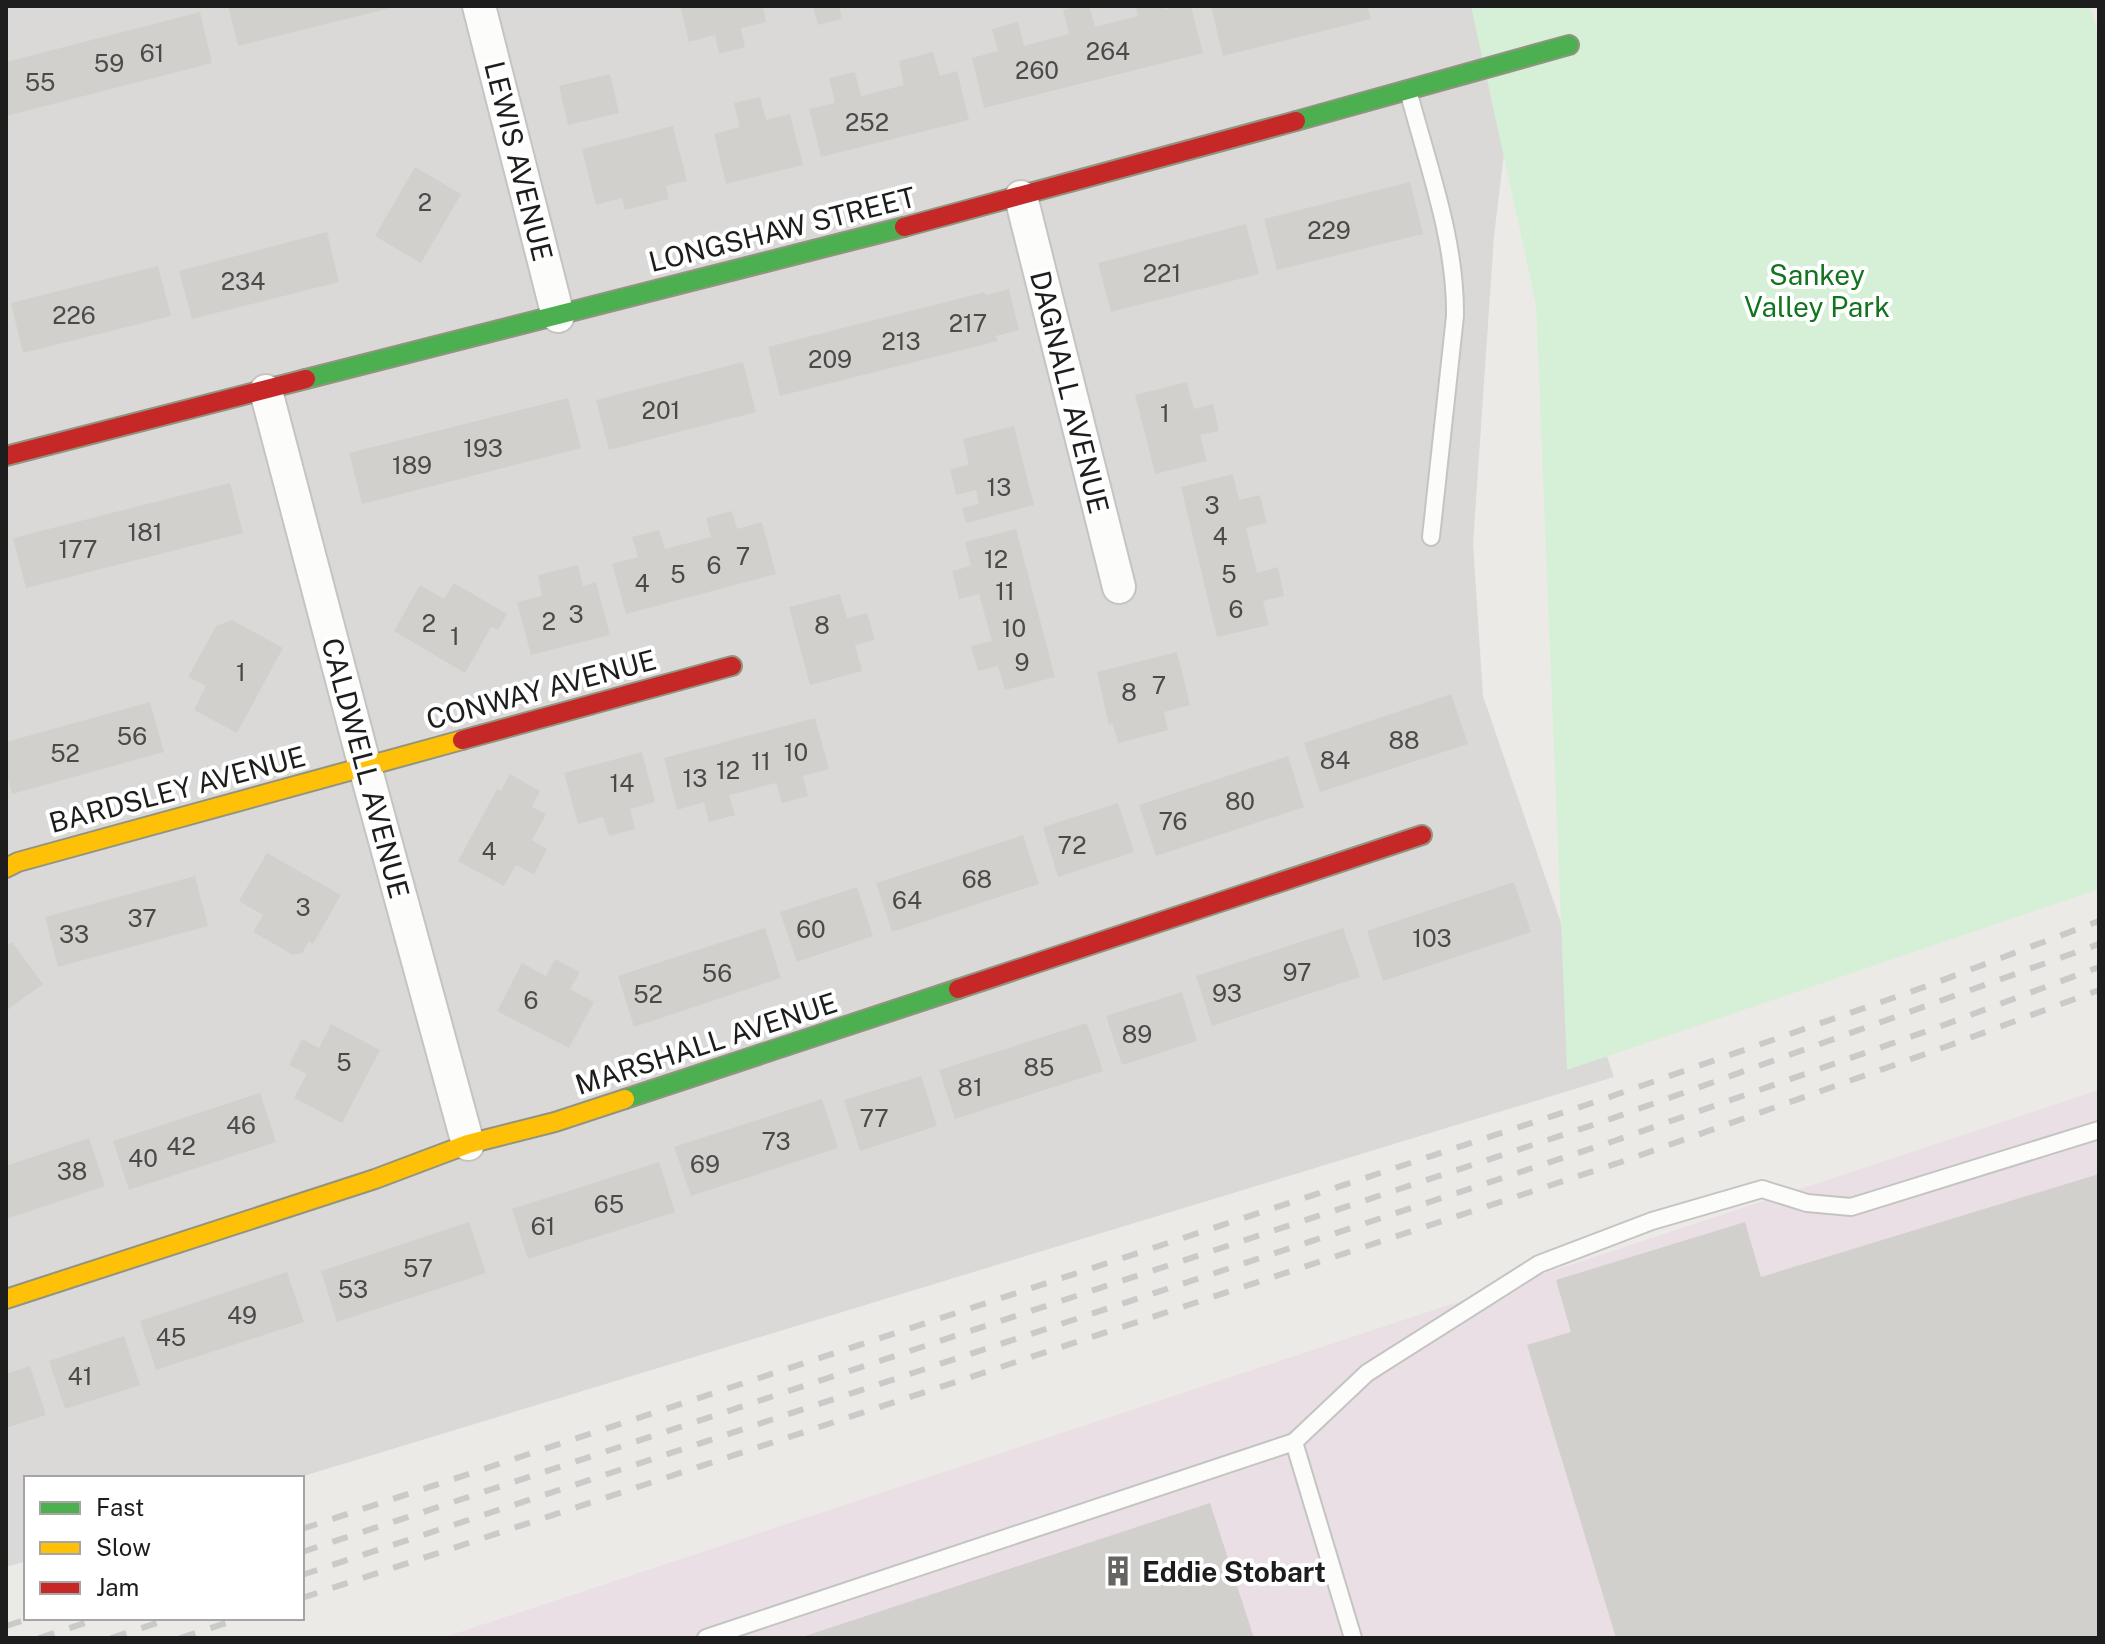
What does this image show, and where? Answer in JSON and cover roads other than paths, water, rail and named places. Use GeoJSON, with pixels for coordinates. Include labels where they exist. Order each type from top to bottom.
{"type":"FeatureCollection","features":[{"type":"Feature","properties":{"kind":"street","name":"LEWIS AVENUE"},"geometry":{"type":"LineString","coordinates":[[479,6],[558,316]]}},
{"type":"Feature","properties":{"kind":"street","name":"LONGSHAW STREET"},"geometry":{"type":"LineString","coordinates":[[6,456],[1021,197],[1569,45]]}},
{"type":"Feature","properties":{"kind":"street","name":"DAGNALL AVENUE"},"geometry":{"type":"LineString","coordinates":[[1021,197],[1119,587]]}},
{"type":"Feature","properties":{"kind":"street","name":"CALDWELL AVENUE"},"geometry":{"type":"LineString","coordinates":[[266,391],[468,1144]]}},
{"type":"Feature","properties":{"kind":"street","name":"CONWAY AVENUE"},"geometry":{"type":"LineString","coordinates":[[365,767],[732,666]]}},
{"type":"Feature","properties":{"kind":"street","name":"BARDSLEY AVENUE"},"geometry":{"type":"LineString","coordinates":[[6,868],[18,862],[365,767]]}},
{"type":"Feature","properties":{"kind":"street","name":"MARSHALL AVENUE"},"geometry":{"type":"LineString","coordinates":[[6,1299],[375,1179],[468,1144],[555,1122],[1422,835]]}},
{"type":"Feature","properties":{"kind":"lane"},"geometry":{"type":"LineString","coordinates":[[1408,89],[1446,233],[1455,292],[1431,537]]}},
{"type":"Feature","properties":{"kind":"lane"},"geometry":{"type":"LineString","coordinates":[[706,1638],[1294,1442],[1367,1373],[1539,1264],[1652,1221],[1762,1189],[1807,1203],[1851,1207],[2099,1130]]}},
{"type":"Feature","properties":{"kind":"lane"},"geometry":{"type":"LineString","coordinates":[[1294,1442],[1353,1638]]}},
{"type":"Feature","properties":{"kind":"railway"},"geometry":{"type":"LineString","coordinates":[[304,1528],[1598,1101],[1927,986],[2099,921]]}},
{"type":"Feature","properties":{"kind":"railway"},"geometry":{"type":"LineString","coordinates":[[304,1551],[1602,1122],[2099,944]]}},
{"type":"Feature","properties":{"kind":"railway"},"geometry":{"type":"LineString","coordinates":[[304,1574],[1614,1141],[2099,967]]}},
{"type":"Feature","properties":{"kind":"railway"},"geometry":{"type":"LineString","coordinates":[[304,1597],[1621,1162],[2099,990]]}},
{"type":"Feature","properties":{"kind":"railway"},"geometry":{"type":"LineString","coordinates":[[6,1626],[25,1620]]}},
{"type":"Feature","properties":{"kind":"railway"},"geometry":{"type":"LineString","coordinates":[[39,1638],[94,1620]]}},
{"type":"Feature","properties":{"kind":"railway"},"geometry":{"type":"LineString","coordinates":[[111,1638],[166,1620]]}},
{"type":"Feature","properties":{"kind":"railway"},"geometry":{"type":"LineString","coordinates":[[180,1638],[235,1620]]}},
{"type":"Feature","properties":{"kind":"place","name":"Eddie Stobart"},"geometry":{"type":"Point","coordinates":[1118,1571]}},
{"type":"Feature","properties":{"kind":"park label","name":"Sankey Valley Park"},"geometry":{"type":"Point","coordinates":[1817,290]}}]}
